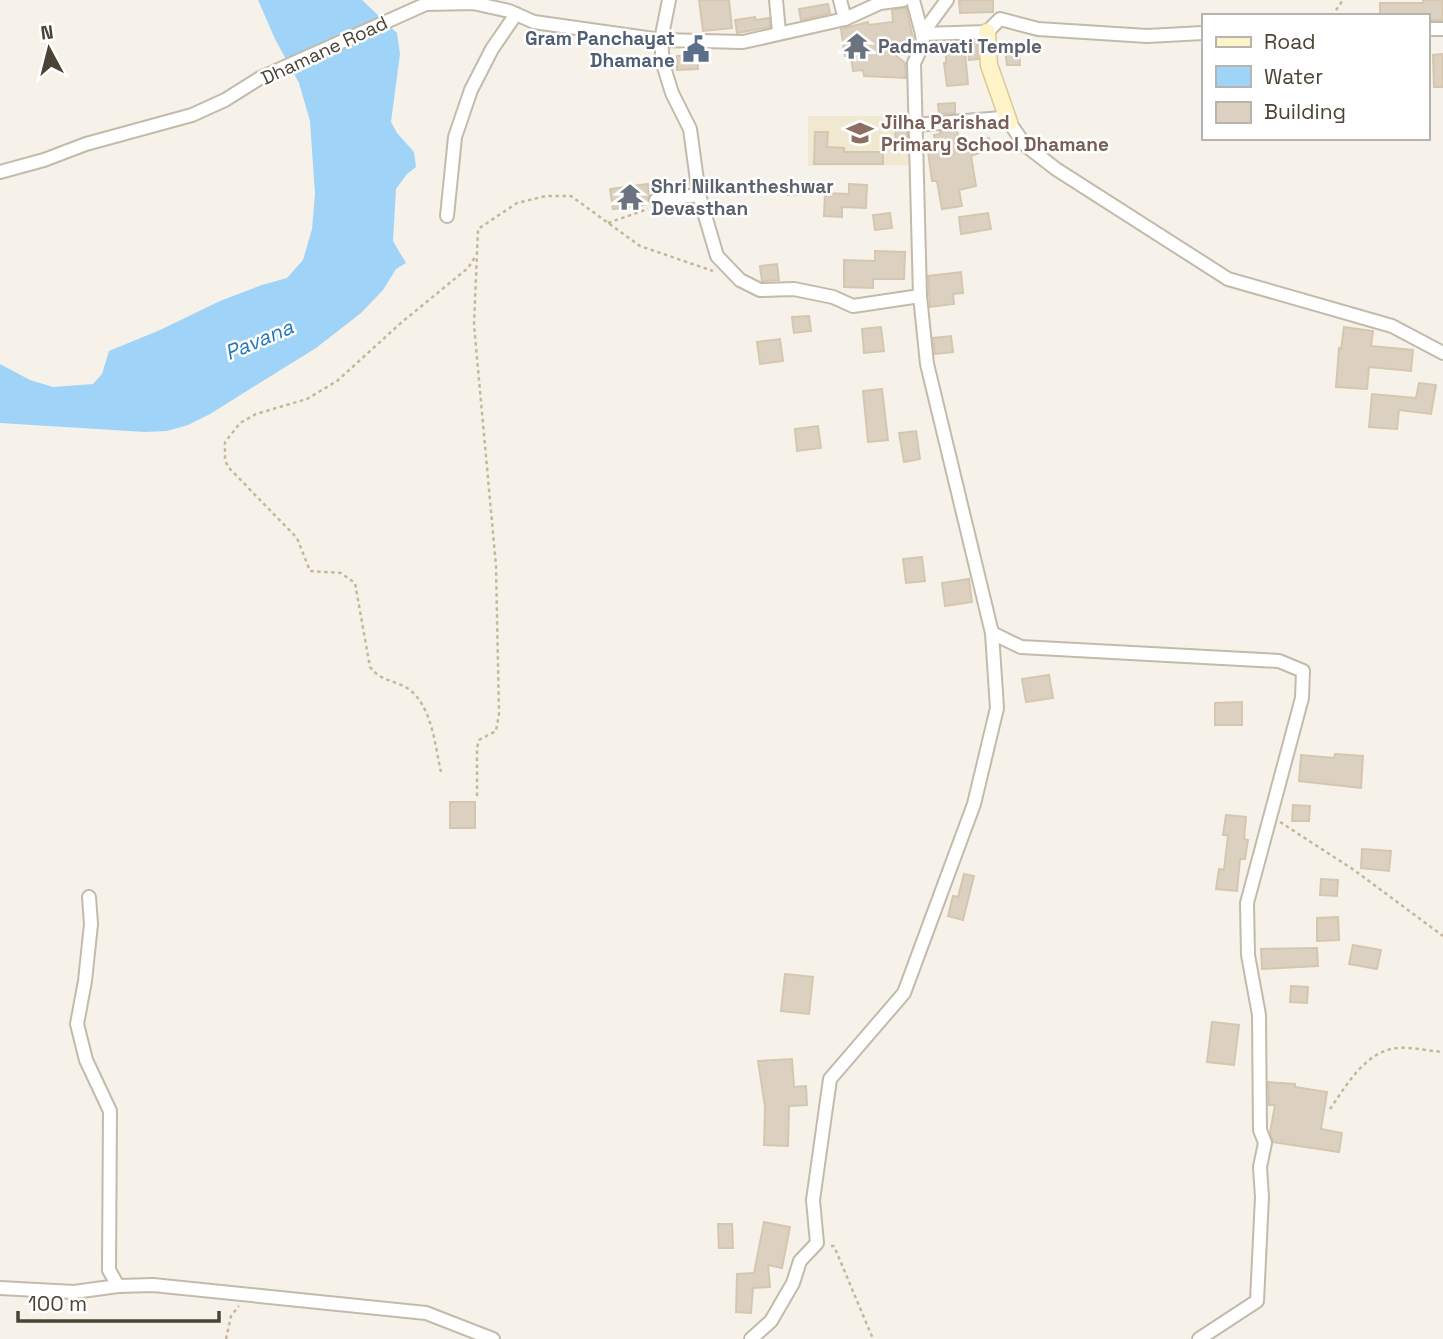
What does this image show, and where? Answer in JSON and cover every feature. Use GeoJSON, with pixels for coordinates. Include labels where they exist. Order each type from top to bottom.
{"type":"FeatureCollection","features":[{"type":"Feature","properties":{"kind":"street"},"geometry":{"type":"LineString","coordinates":[[668,0],[661,40],[663,64],[672,93],[690,129],[699,195],[717,256],[740,279],[760,290],[794,289],[833,297],[853,306],[920,296]]}},
{"type":"Feature","properties":{"kind":"street"},"geometry":{"type":"LineString","coordinates":[[776,0],[779,33]]}},
{"type":"Feature","properties":{"kind":"street"},"geometry":{"type":"LineString","coordinates":[[840,0],[845,19]]}},
{"type":"Feature","properties":{"kind":"street","name":"Dhamane Road"},"geometry":{"type":"LineString","coordinates":[[0,172],[119,134],[192,115],[225,100],[260,78],[426,4],[472,3],[516,14],[534,22],[661,40],[743,42],[845,19],[880,3],[903,0]]}},
{"type":"Feature","properties":{"kind":"street"},"geometry":{"type":"LineString","coordinates":[[751,1339],[771,1321],[793,1283],[800,1261],[817,1243],[813,1200],[830,1079],[904,993],[974,804],[997,708],[992,633],[927,365],[920,296],[914,62],[923,44],[913,0]]}},
{"type":"Feature","properties":{"kind":"street"},"geometry":{"type":"LineString","coordinates":[[922,34],[947,0]]}},
{"type":"Feature","properties":{"kind":"street"},"geometry":{"type":"LineString","coordinates":[[447,216],[455,137],[471,90],[492,49],[516,14]]}},
{"type":"Feature","properties":{"kind":"street"},"geometry":{"type":"LineString","coordinates":[[922,34],[987,32],[1000,19],[1052,30],[1147,36],[1202,33]]}},
{"type":"Feature","properties":{"kind":"street"},"geometry":{"type":"LineString","coordinates":[[987,32],[989,65],[1009,122],[1025,145],[1056,169],[1228,279],[1392,326],[1443,354]]}},
{"type":"Feature","properties":{"kind":"street"},"geometry":{"type":"LineString","coordinates":[[915,125],[992,118],[1002,118],[1009,122]]}},
{"type":"Feature","properties":{"kind":"street"},"geometry":{"type":"LineString","coordinates":[[656,200],[699,195]]}},
{"type":"Feature","properties":{"kind":"street"},"geometry":{"type":"LineString","coordinates":[[992,633],[1020,647],[1279,661],[1303,671],[1302,698],[1248,903],[1248,955],[1259,1015],[1260,1130],[1265,1143],[1259,1167],[1262,1197],[1257,1301],[1199,1339]]}},
{"type":"Feature","properties":{"kind":"street"},"geometry":{"type":"LineString","coordinates":[[89,897],[91,924],[77,1024],[86,1060],[110,1111],[109,1270],[118,1286]]}},
{"type":"Feature","properties":{"kind":"street"},"geometry":{"type":"LineString","coordinates":[[0,1288],[74,1292],[153,1284],[426,1313],[493,1339]]}},
{"type":"Feature","properties":{"kind":"path"},"geometry":{"type":"LineString","coordinates":[[477,796],[479,740],[496,731],[499,714],[496,566],[474,325],[478,229],[517,203],[546,196],[571,196],[640,246],[715,271]]}},
{"type":"Feature","properties":{"kind":"path"},"geometry":{"type":"LineString","coordinates":[[608,223],[655,206],[656,200]]}},
{"type":"Feature","properties":{"kind":"path"},"geometry":{"type":"LineString","coordinates":[[441,772],[428,719],[418,697],[405,687],[379,678],[369,667],[355,583],[341,573],[310,571],[297,538],[230,469],[225,461],[225,442],[240,423],[256,414],[307,399],[337,381],[402,322],[468,268],[477,254]]}},
{"type":"Feature","properties":{"kind":"path"},"geometry":{"type":"LineString","coordinates":[[1272,816],[1354,870],[1443,936]]}},
{"type":"Feature","properties":{"kind":"path"},"geometry":{"type":"LineString","coordinates":[[1329,1109],[1354,1074],[1380,1054],[1397,1048],[1443,1052]]}},
{"type":"Feature","properties":{"kind":"path"},"geometry":{"type":"LineString","coordinates":[[817,1243],[834,1246],[873,1339]]}},
{"type":"Feature","properties":{"kind":"path"},"geometry":{"type":"LineString","coordinates":[[226,1339],[231,1316],[248,1296]]}},
{"type":"Feature","properties":{"kind":"shaded area","name":"Jilha Parishad Primary School Dhamane"},"geometry":{"type":"Polygon","coordinates":[[[808,116],[912,116],[914,165],[808,166],[808,116]]]}},
{"type":"Feature","properties":{"kind":"water","name":"Pavana"},"geometry":{"type":"Polygon","coordinates":[[[258,0],[362,0],[397,33],[400,54],[391,122],[414,152],[416,167],[396,189],[393,241],[406,263],[396,269],[383,290],[361,313],[316,348],[188,425],[167,431],[145,432],[0,423],[0,364],[30,380],[53,387],[93,384],[102,374],[109,351],[220,301],[287,278],[303,260],[312,229],[315,194],[310,121],[299,83],[258,0]]]}},
{"type":"Feature","properties":{"kind":"building"},"geometry":{"type":"Polygon","coordinates":[[[699,0],[729,0],[732,28],[703,31],[699,0]]]}},
{"type":"Feature","properties":{"kind":"building"},"geometry":{"type":"Polygon","coordinates":[[[959,0],[993,0],[993,12],[960,13],[959,0]]]}},
{"type":"Feature","properties":{"kind":"building"},"geometry":{"type":"Polygon","coordinates":[[[1423,0],[1443,0],[1443,20],[1429,20],[1429,14],[1380,14],[1380,3],[1423,3],[1423,0]]]}},
{"type":"Feature","properties":{"kind":"building"},"geometry":{"type":"Polygon","coordinates":[[[828,4],[830,13],[801,20],[799,9],[828,4]]]}},
{"type":"Feature","properties":{"kind":"building"},"geometry":{"type":"Polygon","coordinates":[[[906,8],[914,42],[912,48],[889,50],[905,63],[906,78],[864,76],[863,70],[853,71],[851,56],[845,56],[841,29],[868,22],[869,25],[893,22],[892,10],[906,8]]]}},
{"type":"Feature","properties":{"kind":"building"},"geometry":{"type":"Polygon","coordinates":[[[755,17],[756,20],[769,18],[770,27],[737,33],[735,20],[755,17]]]}},
{"type":"Feature","properties":{"kind":"building"},"geometry":{"type":"Polygon","coordinates":[[[967,41],[977,41],[978,59],[969,60],[967,41]]]}},
{"type":"Feature","properties":{"kind":"building"},"geometry":{"type":"Polygon","coordinates":[[[1019,48],[1020,65],[1007,65],[1005,49],[1019,48]]]}},
{"type":"Feature","properties":{"kind":"building"},"geometry":{"type":"Polygon","coordinates":[[[965,53],[968,84],[947,86],[944,63],[946,54],[965,53]]]}},
{"type":"Feature","properties":{"kind":"building"},"geometry":{"type":"Polygon","coordinates":[[[1443,54],[1443,87],[1434,87],[1433,55],[1443,54]]]}},
{"type":"Feature","properties":{"kind":"building"},"geometry":{"type":"Polygon","coordinates":[[[697,55],[698,69],[677,70],[677,56],[697,55]]]}},
{"type":"Feature","properties":{"kind":"building"},"geometry":{"type":"Polygon","coordinates":[[[955,103],[955,113],[939,114],[938,104],[955,103]]]}},
{"type":"Feature","properties":{"kind":"building"},"geometry":{"type":"Polygon","coordinates":[[[895,122],[907,122],[907,145],[896,146],[895,122]]]}},
{"type":"Feature","properties":{"kind":"building"},"geometry":{"type":"Polygon","coordinates":[[[957,130],[960,147],[989,138],[992,148],[971,156],[976,186],[959,190],[962,206],[942,209],[937,181],[932,181],[928,151],[936,150],[934,135],[957,130]]]}},
{"type":"Feature","properties":{"kind":"building"},"geometry":{"type":"Polygon","coordinates":[[[815,132],[828,132],[827,147],[844,148],[844,152],[883,152],[883,164],[814,164],[815,132]]]}},
{"type":"Feature","properties":{"kind":"building"},"geometry":{"type":"Polygon","coordinates":[[[788,182],[811,183],[812,194],[788,195],[788,182]]]}},
{"type":"Feature","properties":{"kind":"building","name":"Shri Nilkantheshwar Devasthan"},"geometry":{"type":"Polygon","coordinates":[[[648,184],[649,204],[613,209],[610,189],[648,184]]]}},
{"type":"Feature","properties":{"kind":"building"},"geometry":{"type":"Polygon","coordinates":[[[849,184],[867,185],[866,208],[842,207],[842,217],[824,216],[825,193],[849,194],[849,184]]]}},
{"type":"Feature","properties":{"kind":"building"},"geometry":{"type":"Polygon","coordinates":[[[890,213],[892,228],[875,230],[873,215],[890,213]]]}},
{"type":"Feature","properties":{"kind":"building"},"geometry":{"type":"Polygon","coordinates":[[[988,213],[991,229],[961,234],[959,217],[988,213]]]}},
{"type":"Feature","properties":{"kind":"building"},"geometry":{"type":"Polygon","coordinates":[[[875,251],[905,252],[904,279],[873,279],[873,288],[844,287],[844,260],[875,261],[875,251]]]}},
{"type":"Feature","properties":{"kind":"building"},"geometry":{"type":"Polygon","coordinates":[[[777,264],[779,280],[762,281],[760,266],[777,264]]]}},
{"type":"Feature","properties":{"kind":"building"},"geometry":{"type":"Polygon","coordinates":[[[961,272],[963,293],[953,294],[954,304],[930,307],[928,276],[961,272]]]}},
{"type":"Feature","properties":{"kind":"building"},"geometry":{"type":"Polygon","coordinates":[[[809,316],[811,331],[794,333],[792,317],[809,316]]]}},
{"type":"Feature","properties":{"kind":"building"},"geometry":{"type":"Polygon","coordinates":[[[881,327],[884,351],[864,353],[862,329],[881,327]]]}},
{"type":"Feature","properties":{"kind":"building"},"geometry":{"type":"Polygon","coordinates":[[[1344,327],[1373,331],[1371,346],[1413,350],[1411,371],[1369,367],[1367,389],[1336,387],[1339,348],[1341,349],[1344,327]]]}},
{"type":"Feature","properties":{"kind":"building"},"geometry":{"type":"Polygon","coordinates":[[[951,336],[953,352],[935,354],[933,338],[951,336]]]}},
{"type":"Feature","properties":{"kind":"building"},"geometry":{"type":"Polygon","coordinates":[[[780,339],[783,361],[760,364],[757,342],[780,339]]]}},
{"type":"Feature","properties":{"kind":"building"},"geometry":{"type":"Polygon","coordinates":[[[1419,383],[1436,385],[1431,414],[1399,410],[1397,429],[1369,427],[1372,394],[1416,398],[1419,383]]]}},
{"type":"Feature","properties":{"kind":"building"},"geometry":{"type":"Polygon","coordinates":[[[882,389],[888,440],[868,442],[863,391],[882,389]]]}},
{"type":"Feature","properties":{"kind":"building"},"geometry":{"type":"Polygon","coordinates":[[[818,426],[821,448],[797,451],[795,429],[818,426]]]}},
{"type":"Feature","properties":{"kind":"building"},"geometry":{"type":"Polygon","coordinates":[[[916,431],[920,459],[904,462],[899,433],[916,431]]]}},
{"type":"Feature","properties":{"kind":"building"},"geometry":{"type":"Polygon","coordinates":[[[922,557],[925,581],[906,583],[903,559],[922,557]]]}},
{"type":"Feature","properties":{"kind":"building"},"geometry":{"type":"Polygon","coordinates":[[[969,579],[972,602],[945,606],[942,583],[969,579]]]}},
{"type":"Feature","properties":{"kind":"building"},"geometry":{"type":"Polygon","coordinates":[[[1049,675],[1053,698],[1026,702],[1022,679],[1049,675]]]}},
{"type":"Feature","properties":{"kind":"building"},"geometry":{"type":"Polygon","coordinates":[[[1242,702],[1242,725],[1215,725],[1215,703],[1242,702]]]}},
{"type":"Feature","properties":{"kind":"building"},"geometry":{"type":"Polygon","coordinates":[[[1335,754],[1363,756],[1361,788],[1299,781],[1301,755],[1334,758],[1335,754]]]}},
{"type":"Feature","properties":{"kind":"building"},"geometry":{"type":"Polygon","coordinates":[[[450,802],[475,802],[475,828],[450,828],[450,802]]]}},
{"type":"Feature","properties":{"kind":"building"},"geometry":{"type":"Polygon","coordinates":[[[1293,805],[1310,806],[1309,821],[1292,821],[1293,805]]]}},
{"type":"Feature","properties":{"kind":"building"},"geometry":{"type":"Polygon","coordinates":[[[1226,815],[1246,817],[1244,839],[1248,840],[1245,859],[1240,859],[1237,891],[1216,889],[1219,869],[1224,870],[1228,835],[1223,835],[1226,815]]]}},
{"type":"Feature","properties":{"kind":"building"},"geometry":{"type":"Polygon","coordinates":[[[1362,849],[1391,851],[1389,871],[1361,868],[1362,849]]]}},
{"type":"Feature","properties":{"kind":"building"},"geometry":{"type":"Polygon","coordinates":[[[964,874],[974,876],[963,920],[948,916],[953,896],[958,897],[964,874]]]}},
{"type":"Feature","properties":{"kind":"building"},"geometry":{"type":"Polygon","coordinates":[[[1321,879],[1338,880],[1337,896],[1320,895],[1321,879]]]}},
{"type":"Feature","properties":{"kind":"building"},"geometry":{"type":"Polygon","coordinates":[[[1338,917],[1339,940],[1317,941],[1317,918],[1338,917]]]}},
{"type":"Feature","properties":{"kind":"building"},"geometry":{"type":"Polygon","coordinates":[[[1353,945],[1381,950],[1377,969],[1349,964],[1353,945]]]}},
{"type":"Feature","properties":{"kind":"building"},"geometry":{"type":"Polygon","coordinates":[[[1317,948],[1318,966],[1262,969],[1261,949],[1317,948]]]}},
{"type":"Feature","properties":{"kind":"building"},"geometry":{"type":"Polygon","coordinates":[[[785,974],[813,977],[809,1014],[781,1011],[785,974]]]}},
{"type":"Feature","properties":{"kind":"building"},"geometry":{"type":"Polygon","coordinates":[[[1291,986],[1308,987],[1307,1003],[1290,1002],[1291,986]]]}},
{"type":"Feature","properties":{"kind":"building"},"geometry":{"type":"Polygon","coordinates":[[[1212,1022],[1239,1025],[1234,1065],[1207,1062],[1212,1022]]]}},
{"type":"Feature","properties":{"kind":"building"},"geometry":{"type":"Polygon","coordinates":[[[792,1059],[794,1087],[806,1086],[807,1105],[789,1106],[788,1146],[764,1145],[765,1107],[758,1061],[792,1059]]]}},
{"type":"Feature","properties":{"kind":"building"},"geometry":{"type":"Polygon","coordinates":[[[1268,1082],[1295,1084],[1295,1087],[1327,1092],[1321,1129],[1342,1133],[1339,1152],[1273,1142],[1270,1133],[1275,1105],[1269,1105],[1268,1082]]]}},
{"type":"Feature","properties":{"kind":"building"},"geometry":{"type":"Polygon","coordinates":[[[764,1222],[790,1227],[782,1268],[768,1265],[770,1287],[753,1288],[751,1313],[736,1312],[737,1274],[754,1273],[764,1222]]]}},
{"type":"Feature","properties":{"kind":"building"},"geometry":{"type":"Polygon","coordinates":[[[718,1224],[732,1224],[733,1248],[719,1248],[718,1224]]]}},
{"type":"Feature","properties":{"kind":"place","name":"Padmavati Temple"},"geometry":{"type":"Point","coordinates":[857,46]}},
{"type":"Feature","properties":{"kind":"place","name":"Gram Panchayat Dhamane"},"geometry":{"type":"Point","coordinates":[696,49]}},
{"type":"Feature","properties":{"kind":"place","name":"Jilha Parishad Primary School Dhamane"},"geometry":{"type":"Point","coordinates":[860,133]}},
{"type":"Feature","properties":{"kind":"place","name":"Shri Nilkantheshwar Devasthan"},"geometry":{"type":"Point","coordinates":[630,197]}}]}
